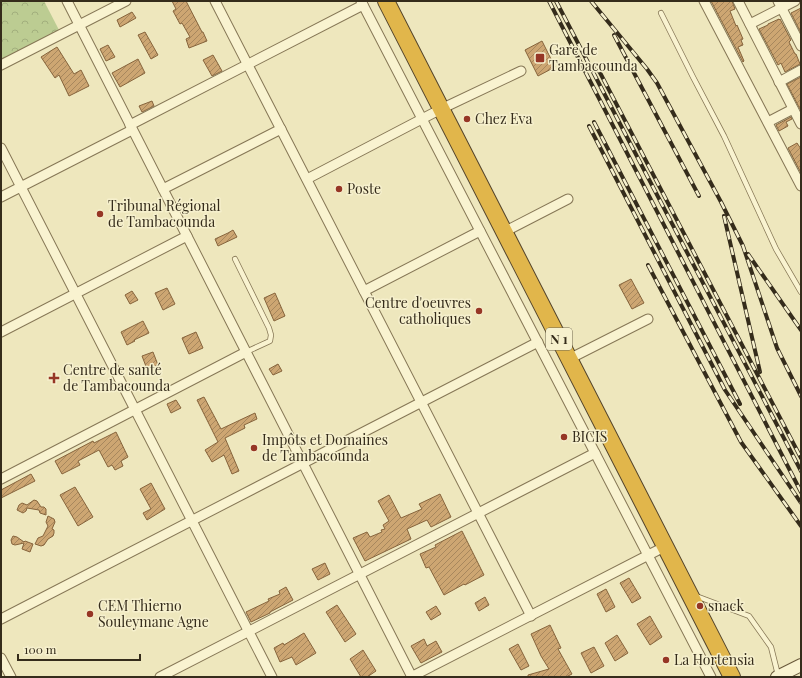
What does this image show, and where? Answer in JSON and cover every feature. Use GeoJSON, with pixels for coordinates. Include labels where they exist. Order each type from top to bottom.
{"type":"FeatureCollection","features":[{"type":"Feature","properties":{"kind":"highway","name":"N 1"},"geometry":{"type":"LineString","coordinates":[[386,1],[732,677]]}},
{"type":"Feature","properties":{"kind":"street"},"geometry":{"type":"LineString","coordinates":[[66,1],[412,677],[666,546]]}},
{"type":"Feature","properties":{"kind":"street"},"geometry":{"type":"LineString","coordinates":[[1,65],[126,1]]}},
{"type":"Feature","properties":{"kind":"street"},"geometry":{"type":"LineString","coordinates":[[215,1],[530,616]]}},
{"type":"Feature","properties":{"kind":"street"},"geometry":{"type":"LineString","coordinates":[[704,1],[801,186]]}},
{"type":"Feature","properties":{"kind":"street"},"geometry":{"type":"LineString","coordinates":[[738,1],[801,124]]}},
{"type":"Feature","properties":{"kind":"street"},"geometry":{"type":"LineString","coordinates":[[750,24],[780,4],[795,1]]}},
{"type":"Feature","properties":{"kind":"street"},"geometry":{"type":"LineString","coordinates":[[1,197],[362,3],[711,677]]}},
{"type":"Feature","properties":{"kind":"street"},"geometry":{"type":"LineString","coordinates":[[780,4],[801,46]]}},
{"type":"Feature","properties":{"kind":"street"},"geometry":{"type":"LineString","coordinates":[[307,179],[422,119],[521,70]]}},
{"type":"Feature","properties":{"kind":"street"},"geometry":{"type":"LineString","coordinates":[[779,82],[801,70]]}},
{"type":"Feature","properties":{"kind":"street"},"geometry":{"type":"LineString","coordinates":[[768,122],[793,109]]}},
{"type":"Feature","properties":{"kind":"street"},"geometry":{"type":"LineString","coordinates":[[163,189],[281,128]]}},
{"type":"Feature","properties":{"kind":"street"},"geometry":{"type":"LineString","coordinates":[[1,148],[272,677]]}},
{"type":"Feature","properties":{"kind":"street"},"geometry":{"type":"LineString","coordinates":[[504,232],[568,199]]}},
{"type":"Feature","properties":{"kind":"street"},"geometry":{"type":"LineString","coordinates":[[364,291],[480,231]]}},
{"type":"Feature","properties":{"kind":"street"},"geometry":{"type":"LineString","coordinates":[[1,332],[187,236]]}},
{"type":"Feature","properties":{"kind":"street"},"geometry":{"type":"LineString","coordinates":[[569,359],[648,320]]}},
{"type":"Feature","properties":{"kind":"street"},"geometry":{"type":"LineString","coordinates":[[1,619],[538,342]]}},
{"type":"Feature","properties":{"kind":"street"},"geometry":{"type":"LineString","coordinates":[[1,479],[246,352]]}},
{"type":"Feature","properties":{"kind":"street"},"geometry":{"type":"LineString","coordinates":[[160,677],[595,453]]}},
{"type":"Feature","properties":{"kind":"street"},"geometry":{"type":"LineString","coordinates":[[1,658],[11,677]]}},
{"type":"Feature","properties":{"kind":"street"},"geometry":{"type":"LineString","coordinates":[[778,677],[801,665]]}},
{"type":"Feature","properties":{"kind":"lane"},"geometry":{"type":"LineString","coordinates":[[661,13],[724,136],[776,249],[801,292]]}},
{"type":"Feature","properties":{"kind":"lane"},"geometry":{"type":"LineString","coordinates":[[235,259],[271,335],[270,341],[246,352]]}},
{"type":"Feature","properties":{"kind":"lane"},"geometry":{"type":"LineString","coordinates":[[690,594],[748,616],[771,647],[778,677]]}},
{"type":"Feature","properties":{"kind":"green space"},"geometry":{"type":"Polygon","coordinates":[[[1,1],[44,1],[59,30],[1,60],[1,1]]]}},
{"type":"Feature","properties":{"kind":"building"},"geometry":{"type":"Polygon","coordinates":[[[172,1],[186,1],[207,41],[189,48],[186,39],[190,37],[182,23],[180,24],[173,11],[176,9],[172,1]]]}},
{"type":"Feature","properties":{"kind":"building"},"geometry":{"type":"Polygon","coordinates":[[[711,1],[732,1],[735,9],[730,11],[743,39],[741,40],[743,45],[738,47],[744,61],[743,62],[711,1]]]}},
{"type":"Feature","properties":{"kind":"building"},"geometry":{"type":"Polygon","coordinates":[[[801,8],[801,33],[791,13],[801,8]]]}},
{"type":"Feature","properties":{"kind":"building"},"geometry":{"type":"Polygon","coordinates":[[[132,12],[136,18],[120,27],[117,20],[132,12]]]}},
{"type":"Feature","properties":{"kind":"building"},"geometry":{"type":"Polygon","coordinates":[[[779,19],[791,40],[789,42],[800,64],[785,72],[781,63],[778,65],[759,29],[779,19]]]}},
{"type":"Feature","properties":{"kind":"building"},"geometry":{"type":"Polygon","coordinates":[[[145,32],[158,55],[151,59],[138,35],[145,32]]]}},
{"type":"Feature","properties":{"kind":"building","name":"Gare de Tambacounda"},"geometry":{"type":"Polygon","coordinates":[[[542,41],[555,67],[538,76],[525,50],[542,41]]]}},
{"type":"Feature","properties":{"kind":"building"},"geometry":{"type":"Polygon","coordinates":[[[108,45],[115,57],[106,61],[100,49],[108,45]]]}},
{"type":"Feature","properties":{"kind":"building"},"geometry":{"type":"Polygon","coordinates":[[[57,47],[74,74],[81,70],[89,86],[69,96],[59,75],[55,78],[41,57],[57,47]]]}},
{"type":"Feature","properties":{"kind":"building"},"geometry":{"type":"Polygon","coordinates":[[[213,55],[222,71],[212,76],[203,60],[213,55]]]}},
{"type":"Feature","properties":{"kind":"building"},"geometry":{"type":"Polygon","coordinates":[[[138,59],[145,73],[120,87],[112,73],[138,59]]]}},
{"type":"Feature","properties":{"kind":"building"},"geometry":{"type":"Polygon","coordinates":[[[801,77],[801,111],[787,84],[801,77]]]}},
{"type":"Feature","properties":{"kind":"building"},"geometry":{"type":"Polygon","coordinates":[[[152,101],[154,106],[142,112],[139,106],[152,101]]]}},
{"type":"Feature","properties":{"kind":"building"},"geometry":{"type":"Polygon","coordinates":[[[791,117],[792,119],[786,122],[788,126],[779,131],[776,125],[791,117]]]}},
{"type":"Feature","properties":{"kind":"building"},"geometry":{"type":"Polygon","coordinates":[[[797,143],[801,149],[801,173],[788,148],[797,143]]]}},
{"type":"Feature","properties":{"kind":"building"},"geometry":{"type":"Polygon","coordinates":[[[233,230],[237,237],[218,246],[215,239],[233,230]]]}},
{"type":"Feature","properties":{"kind":"building"},"geometry":{"type":"Polygon","coordinates":[[[631,279],[644,303],[632,309],[619,285],[631,279]]]}},
{"type":"Feature","properties":{"kind":"building"},"geometry":{"type":"Polygon","coordinates":[[[167,288],[175,304],[163,310],[155,293],[167,288]]]}},
{"type":"Feature","properties":{"kind":"building"},"geometry":{"type":"Polygon","coordinates":[[[132,291],[138,300],[130,304],[125,295],[132,291]]]}},
{"type":"Feature","properties":{"kind":"building"},"geometry":{"type":"Polygon","coordinates":[[[275,293],[285,316],[274,321],[264,298],[275,293]]]}},
{"type":"Feature","properties":{"kind":"building"},"geometry":{"type":"Polygon","coordinates":[[[143,321],[149,333],[127,345],[121,332],[143,321]]]}},
{"type":"Feature","properties":{"kind":"building"},"geometry":{"type":"Polygon","coordinates":[[[196,332],[203,348],[189,354],[182,338],[196,332]]]}},
{"type":"Feature","properties":{"kind":"building"},"geometry":{"type":"Polygon","coordinates":[[[153,352],[158,365],[147,369],[142,356],[153,352]]]}},
{"type":"Feature","properties":{"kind":"building"},"geometry":{"type":"Polygon","coordinates":[[[278,364],[282,371],[273,375],[269,369],[278,364]]]}},
{"type":"Feature","properties":{"kind":"building"},"geometry":{"type":"Polygon","coordinates":[[[204,397],[221,429],[255,413],[257,419],[244,425],[245,428],[225,438],[239,471],[232,474],[224,455],[212,462],[205,450],[218,442],[197,400],[204,397]]]}},
{"type":"Feature","properties":{"kind":"building"},"geometry":{"type":"Polygon","coordinates":[[[176,400],[181,408],[171,413],[167,404],[176,400]]]}},
{"type":"Feature","properties":{"kind":"building"},"geometry":{"type":"Polygon","coordinates":[[[116,432],[128,457],[121,461],[123,466],[115,470],[112,465],[108,467],[99,450],[78,461],[80,465],[62,474],[55,461],[93,441],[94,443],[116,432]]]}},
{"type":"Feature","properties":{"kind":"building"},"geometry":{"type":"Polygon","coordinates":[[[31,474],[35,481],[1,498],[1,490],[31,474]]]}},
{"type":"Feature","properties":{"kind":"building"},"geometry":{"type":"Polygon","coordinates":[[[151,483],[165,509],[147,520],[143,513],[151,509],[140,489],[151,483]]]}},
{"type":"Feature","properties":{"kind":"building"},"geometry":{"type":"Polygon","coordinates":[[[75,487],[93,517],[78,526],[60,495],[75,487]]]}},
{"type":"Feature","properties":{"kind":"building"},"geometry":{"type":"Polygon","coordinates":[[[440,494],[451,517],[431,527],[427,520],[407,529],[411,539],[365,561],[353,538],[367,532],[370,537],[382,532],[381,530],[385,529],[383,525],[389,521],[378,501],[389,495],[401,518],[422,509],[419,504],[440,494]]]}},
{"type":"Feature","properties":{"kind":"building"},"geometry":{"type":"Polygon","coordinates":[[[34,500],[37,501],[41,507],[46,509],[46,515],[40,513],[39,510],[27,508],[23,513],[17,510],[19,505],[22,503],[27,505],[34,500]]]}},
{"type":"Feature","properties":{"kind":"building"},"geometry":{"type":"Polygon","coordinates":[[[48,516],[54,519],[55,522],[52,529],[54,530],[53,536],[48,539],[44,545],[41,546],[35,544],[38,538],[43,536],[48,526],[46,522],[48,516]]]}},
{"type":"Feature","properties":{"kind":"building"},"geometry":{"type":"Polygon","coordinates":[[[462,531],[484,575],[444,595],[429,567],[426,568],[420,554],[436,547],[435,545],[462,531]]]}},
{"type":"Feature","properties":{"kind":"building"},"geometry":{"type":"Polygon","coordinates":[[[13,536],[24,542],[33,544],[30,552],[22,549],[24,543],[15,545],[12,544],[11,540],[13,536]]]}},
{"type":"Feature","properties":{"kind":"building"},"geometry":{"type":"Polygon","coordinates":[[[325,563],[330,574],[318,580],[312,569],[325,563]]]}},
{"type":"Feature","properties":{"kind":"building"},"geometry":{"type":"Polygon","coordinates":[[[629,578],[641,598],[632,603],[620,583],[629,578]]]}},
{"type":"Feature","properties":{"kind":"building"},"geometry":{"type":"Polygon","coordinates":[[[286,587],[293,600],[251,622],[246,612],[269,601],[268,599],[280,594],[279,591],[286,587]]]}},
{"type":"Feature","properties":{"kind":"building"},"geometry":{"type":"Polygon","coordinates":[[[606,589],[615,607],[606,612],[597,594],[606,589]]]}},
{"type":"Feature","properties":{"kind":"building"},"geometry":{"type":"Polygon","coordinates":[[[485,597],[489,605],[479,611],[475,603],[485,597]]]}},
{"type":"Feature","properties":{"kind":"building"},"geometry":{"type":"Polygon","coordinates":[[[337,605],[356,634],[345,642],[326,612],[337,605]]]}},
{"type":"Feature","properties":{"kind":"building"},"geometry":{"type":"Polygon","coordinates":[[[436,606],[441,614],[431,620],[426,612],[436,606]]]}},
{"type":"Feature","properties":{"kind":"building"},"geometry":{"type":"Polygon","coordinates":[[[650,616],[662,637],[650,645],[637,624],[650,616]]]}},
{"type":"Feature","properties":{"kind":"building"},"geometry":{"type":"Polygon","coordinates":[[[550,625],[561,648],[558,649],[572,674],[566,677],[528,677],[528,675],[549,669],[531,634],[550,625]]]}},
{"type":"Feature","properties":{"kind":"building"},"geometry":{"type":"Polygon","coordinates":[[[304,633],[316,653],[296,665],[292,657],[280,662],[274,648],[283,643],[284,645],[304,633]]]}},
{"type":"Feature","properties":{"kind":"building"},"geometry":{"type":"Polygon","coordinates":[[[617,635],[628,653],[615,661],[605,643],[617,635]]]}},
{"type":"Feature","properties":{"kind":"building"},"geometry":{"type":"Polygon","coordinates":[[[424,639],[427,646],[436,641],[442,652],[421,663],[411,646],[424,639]]]}},
{"type":"Feature","properties":{"kind":"building"},"geometry":{"type":"Polygon","coordinates":[[[518,644],[529,666],[521,670],[509,649],[518,644]]]}},
{"type":"Feature","properties":{"kind":"building"},"geometry":{"type":"Polygon","coordinates":[[[594,647],[604,666],[591,673],[581,653],[594,647]]]}},
{"type":"Feature","properties":{"kind":"building"},"geometry":{"type":"Polygon","coordinates":[[[363,650],[376,671],[367,677],[361,677],[350,659],[363,650]]]}},
{"type":"Feature","properties":{"kind":"railway"},"geometry":{"type":"LineString","coordinates":[[549,1],[801,492]]}},
{"type":"Feature","properties":{"kind":"railway"},"geometry":{"type":"LineString","coordinates":[[556,1],[801,471]]}},
{"type":"Feature","properties":{"kind":"railway"},"geometry":{"type":"LineString","coordinates":[[591,1],[657,83],[721,202],[743,246],[777,348],[801,396]]}},
{"type":"Feature","properties":{"kind":"railway"},"geometry":{"type":"LineString","coordinates":[[614,35],[699,196]]}},
{"type":"Feature","properties":{"kind":"railway"},"geometry":{"type":"LineString","coordinates":[[596,65],[801,458]]}},
{"type":"Feature","properties":{"kind":"railway"},"geometry":{"type":"LineString","coordinates":[[594,122],[740,404]]}},
{"type":"Feature","properties":{"kind":"railway"},"geometry":{"type":"LineString","coordinates":[[589,126],[725,390],[801,503]]}},
{"type":"Feature","properties":{"kind":"railway"},"geometry":{"type":"LineString","coordinates":[[724,216],[760,372]]}},
{"type":"Feature","properties":{"kind":"railway"},"geometry":{"type":"LineString","coordinates":[[748,254],[801,330]]}},
{"type":"Feature","properties":{"kind":"railway"},"geometry":{"type":"LineString","coordinates":[[648,265],[741,442],[801,526]]}},
{"type":"Feature","properties":{"kind":"place","name":"Gare de Tambacounda"},"geometry":{"type":"Point","coordinates":[540,58]}},
{"type":"Feature","properties":{"kind":"place","name":"Chez Eva"},"geometry":{"type":"Point","coordinates":[467,119]}},
{"type":"Feature","properties":{"kind":"place","name":"Poste"},"geometry":{"type":"Point","coordinates":[339,189]}},
{"type":"Feature","properties":{"kind":"place","name":"Tribunal Régional de Tambacounda"},"geometry":{"type":"Point","coordinates":[100,214]}},
{"type":"Feature","properties":{"kind":"place","name":"Centre d'oeuvres catholiques"},"geometry":{"type":"Point","coordinates":[479,311]}},
{"type":"Feature","properties":{"kind":"place","name":"Centre de santé de Tambacounda"},"geometry":{"type":"Point","coordinates":[54,378]}},
{"type":"Feature","properties":{"kind":"place","name":"BICIS"},"geometry":{"type":"Point","coordinates":[564,437]}},
{"type":"Feature","properties":{"kind":"place","name":"Impôts et Domaines de Tambacounda"},"geometry":{"type":"Point","coordinates":[254,448]}},
{"type":"Feature","properties":{"kind":"place","name":"snack"},"geometry":{"type":"Point","coordinates":[700,606]}},
{"type":"Feature","properties":{"kind":"place","name":"CEM Thierno Souleymane Agne"},"geometry":{"type":"Point","coordinates":[90,614]}},
{"type":"Feature","properties":{"kind":"place","name":"La Hortensia"},"geometry":{"type":"Point","coordinates":[666,660]}}]}
